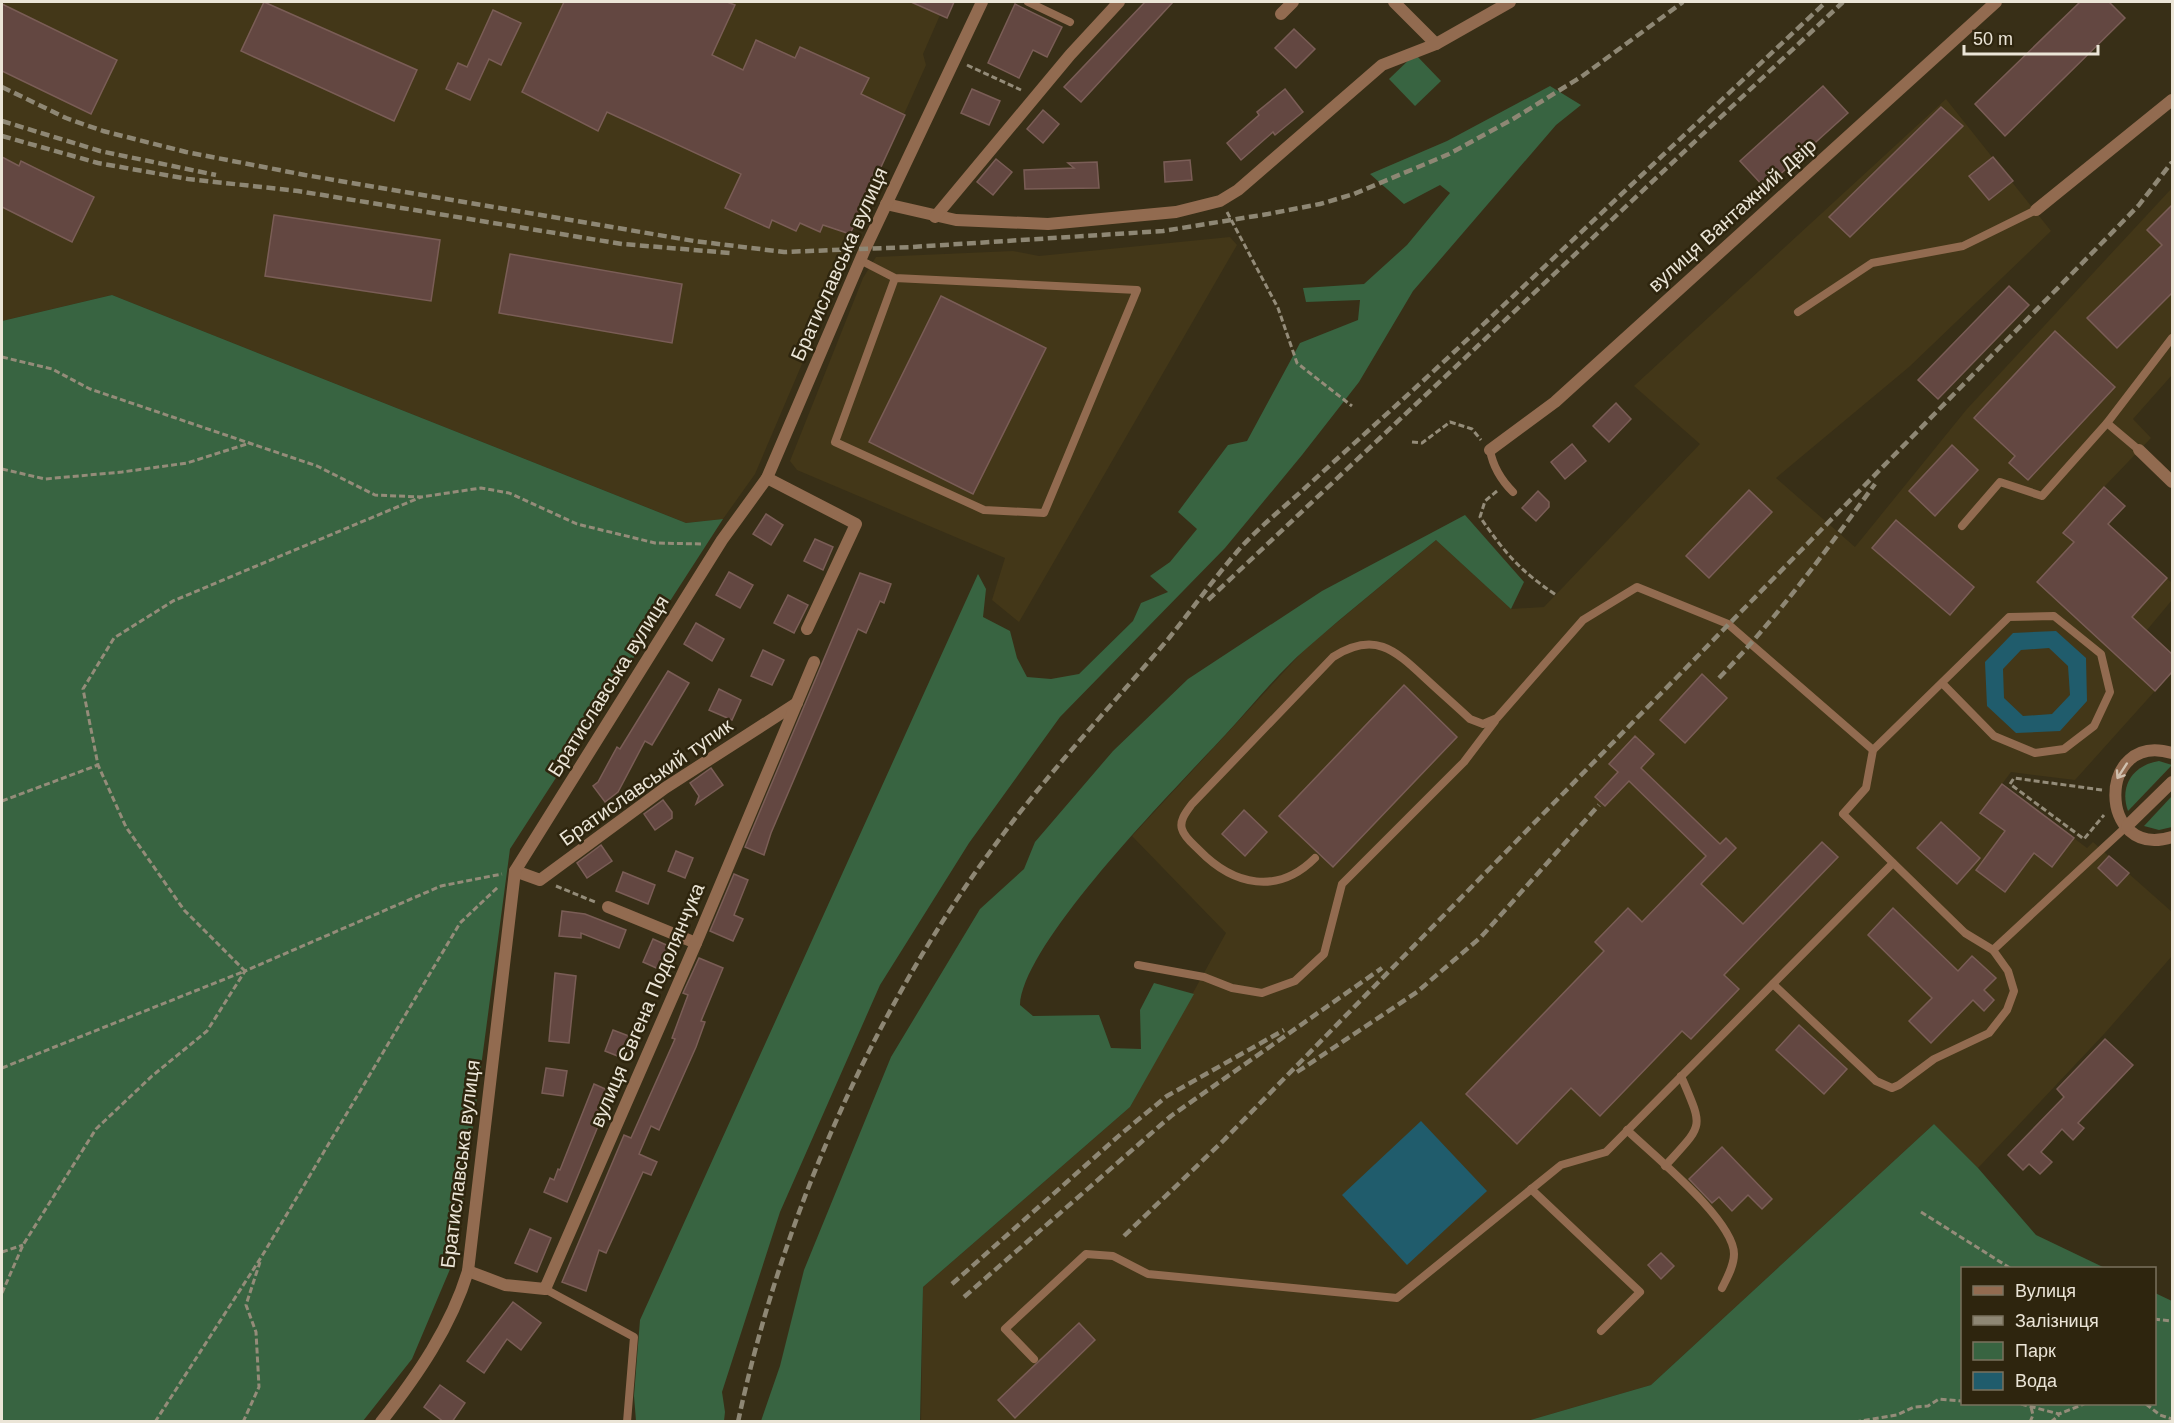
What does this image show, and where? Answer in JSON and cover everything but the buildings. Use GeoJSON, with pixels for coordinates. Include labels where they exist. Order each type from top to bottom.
{"type":"FeatureCollection","features":[{"type":"Feature","properties":{"kind":"street","name":"Братиславська вулиця"},"geometry":{"type":"LineString","coordinates":[[381,1422],[432,1350],[460,1296],[468,1271],[515,871],[722,540],[767,478],[860,260],[982,2]]}},
{"type":"Feature","properties":{"kind":"street"},"geometry":{"type":"LineString","coordinates":[[935,217],[1035,97],[1119,2]]}},
{"type":"Feature","properties":{"kind":"street"},"geometry":{"type":"LineString","coordinates":[[1281,14],[1293,2]]}},
{"type":"Feature","properties":{"kind":"street"},"geometry":{"type":"LineString","coordinates":[[1394,2],[1436,44]]}},
{"type":"Feature","properties":{"kind":"street"},"geometry":{"type":"LineString","coordinates":[[886,204],[935,217],[1048,224],[1176,212],[1220,201],[1238,190],[1382,65],[1436,44],[1510,2]]}},
{"type":"Feature","properties":{"kind":"street","name":"вулиця Вантажний Двір"},"geometry":{"type":"LineString","coordinates":[[1490,450],[1555,402],[1996,2]]}},
{"type":"Feature","properties":{"kind":"street"},"geometry":{"type":"LineString","coordinates":[[2036,210],[2172,100]]}},
{"type":"Feature","properties":{"kind":"street"},"geometry":{"type":"LineString","coordinates":[[2139,450],[2172,482]]}},
{"type":"Feature","properties":{"kind":"street"},"geometry":{"type":"LineString","coordinates":[[767,478],[856,524],[807,629]]}},
{"type":"Feature","properties":{"kind":"street","name":"вулиця Євгена Подолянчука"},"geometry":{"type":"LineString","coordinates":[[545,1289],[696,943],[814,662]]}},
{"type":"Feature","properties":{"kind":"street","name":"Братиславський тупик"},"geometry":{"type":"LineString","coordinates":[[540,880],[665,788],[797,703]]}},
{"type":"Feature","properties":{"kind":"street"},"geometry":{"type":"LineString","coordinates":[[2172,753],[2147,752],[2131,760],[2119,774],[2114,797],[2127,826],[2151,839],[2172,837]]}},
{"type":"Feature","properties":{"kind":"street"},"geometry":{"type":"LineString","coordinates":[[2127,826],[2172,782]]}},
{"type":"Feature","properties":{"kind":"street"},"geometry":{"type":"LineString","coordinates":[[515,871],[540,880]]}},
{"type":"Feature","properties":{"kind":"street"},"geometry":{"type":"LineString","coordinates":[[608,907],[696,943]]}},
{"type":"Feature","properties":{"kind":"street"},"geometry":{"type":"LineString","coordinates":[[468,1271],[505,1286],[545,1289]]}},
{"type":"Feature","properties":{"kind":"lane"},"geometry":{"type":"LineString","coordinates":[[1028,2],[1070,22]]}},
{"type":"Feature","properties":{"kind":"lane"},"geometry":{"type":"LineString","coordinates":[[1798,312],[1872,263],[1963,246],[2036,210]]}},
{"type":"Feature","properties":{"kind":"lane"},"geometry":{"type":"LineString","coordinates":[[860,260],[895,278],[1137,290],[1044,513],[984,510],[836,442],[895,278]]}},
{"type":"Feature","properties":{"kind":"lane"},"geometry":{"type":"LineString","coordinates":[[1962,526],[2000,482],[2042,496],[2107,423],[2172,338]]}},
{"type":"Feature","properties":{"kind":"lane"},"geometry":{"type":"LineString","coordinates":[[2107,423],[2139,450]]}},
{"type":"Feature","properties":{"kind":"lane"},"geometry":{"type":"LineString","coordinates":[[1490,450],[1492,461],[1513,492]]}},
{"type":"Feature","properties":{"kind":"lane"},"geometry":{"type":"LineString","coordinates":[[1138,965],[1204,977],[1232,988],[1262,993],[1295,981],[1324,954],[1342,884],[1464,762],[1497,718],[1583,620],[1637,586],[1728,624],[1873,750]]}},
{"type":"Feature","properties":{"kind":"lane"},"geometry":{"type":"LineString","coordinates":[[1773,984],[1876,1081],[1892,1088],[1907,1080],[1934,1059],[1989,1033],[2007,1011],[2014,991],[2008,971],[1993,950],[1965,933],[1843,814],[1866,788],[1873,750],[2009,617],[2054,616],[2101,654],[2110,692],[2094,726],[2064,749],[2035,753],[1994,736],[1942,683]]}},
{"type":"Feature","properties":{"kind":"lane"},"geometry":{"type":"LineString","coordinates":[[1315,858],[1303,870],[1284,880],[1254,882],[1227,873],[1206,857],[1187,837],[1182,828],[1182,818],[1192,804],[1333,657],[1350,646],[1378,645],[1398,653],[1470,719],[1483,724],[1497,718]]}},
{"type":"Feature","properties":{"kind":"lane"},"geometry":{"type":"LineString","coordinates":[[1993,950],[2127,826]]}},
{"type":"Feature","properties":{"kind":"lane"},"geometry":{"type":"LineString","coordinates":[[1034,1359],[1005,1329],[1086,1254],[1113,1256],[1148,1274],[1397,1298],[1561,1165],[1606,1152],[1893,863]]}},
{"type":"Feature","properties":{"kind":"lane"},"geometry":{"type":"LineString","coordinates":[[1665,1166],[1694,1133],[1699,1118],[1681,1076]]}},
{"type":"Feature","properties":{"kind":"lane"},"geometry":{"type":"LineString","coordinates":[[1627,1130],[1716,1215],[1729,1234],[1734,1253],[1730,1273],[1722,1288]]}},
{"type":"Feature","properties":{"kind":"lane"},"geometry":{"type":"LineString","coordinates":[[1531,1190],[1640,1292],[1601,1331]]}},
{"type":"Feature","properties":{"kind":"lane"},"geometry":{"type":"LineString","coordinates":[[545,1289],[634,1337],[627,1422]]}},
{"type":"Feature","properties":{"kind":"path"},"geometry":{"type":"LineString","coordinates":[[955,59],[1035,97]]}},
{"type":"Feature","properties":{"kind":"path"},"geometry":{"type":"LineString","coordinates":[[1220,201],[1278,308],[1297,363],[1352,406]]}},
{"type":"Feature","properties":{"kind":"path"},"geometry":{"type":"LineString","coordinates":[[2,357],[52,369],[90,389],[165,416],[252,442],[317,466],[375,495],[420,497],[481,488],[508,493],[577,524],[655,543],[705,544],[722,540]]}},
{"type":"Feature","properties":{"kind":"path"},"geometry":{"type":"LineString","coordinates":[[1412,442],[1422,443],[1450,422],[1472,429],[1490,450]]}},
{"type":"Feature","properties":{"kind":"path"},"geometry":{"type":"LineString","coordinates":[[2,469],[45,479],[122,472],[187,463],[252,442]]}},
{"type":"Feature","properties":{"kind":"path"},"geometry":{"type":"LineString","coordinates":[[1506,484],[1485,501],[1480,516],[1501,547],[1524,573],[1556,595]]}},
{"type":"Feature","properties":{"kind":"path"},"geometry":{"type":"LineString","coordinates":[[246,971],[184,910],[126,826],[98,765],[83,689],[114,638],[173,601],[420,497]]}},
{"type":"Feature","properties":{"kind":"path"},"geometry":{"type":"LineString","coordinates":[[2,801],[98,765]]}},
{"type":"Feature","properties":{"kind":"path"},"geometry":{"type":"LineString","coordinates":[[2014,778],[2114,797],[2084,839],[2010,784],[2014,778]]}},
{"type":"Feature","properties":{"kind":"path"},"geometry":{"type":"LineString","coordinates":[[2,1068],[246,971],[441,886],[515,871]]}},
{"type":"Feature","properties":{"kind":"path"},"geometry":{"type":"LineString","coordinates":[[155,1422],[262,1256],[460,923],[515,871]]}},
{"type":"Feature","properties":{"kind":"path"},"geometry":{"type":"LineString","coordinates":[[540,880],[608,907]]}},
{"type":"Feature","properties":{"kind":"path"},"geometry":{"type":"LineString","coordinates":[[2,1293],[23,1245],[56,1187],[96,1129],[152,1076],[207,1031],[246,971]]}},
{"type":"Feature","properties":{"kind":"path"},"geometry":{"type":"LineString","coordinates":[[1921,1212],[2007,1267]]}},
{"type":"Feature","properties":{"kind":"path"},"geometry":{"type":"LineString","coordinates":[[2,1252],[23,1245]]}},
{"type":"Feature","properties":{"kind":"path"},"geometry":{"type":"LineString","coordinates":[[243,1422],[259,1387],[256,1332],[246,1305],[262,1256]]}},
{"type":"Feature","properties":{"kind":"path"},"geometry":{"type":"LineString","coordinates":[[2156,1319],[2172,1321]]}},
{"type":"Feature","properties":{"kind":"path"},"geometry":{"type":"LineString","coordinates":[[1856,1422],[1897,1415],[1914,1407],[1928,1406],[1939,1399],[1961,1401]]}},
{"type":"Feature","properties":{"kind":"path"},"geometry":{"type":"LineString","coordinates":[[2024,1405],[2059,1414]]}},
{"type":"Feature","properties":{"kind":"path"},"geometry":{"type":"LineString","coordinates":[[2051,1422],[2059,1414],[2082,1405]]}},
{"type":"Feature","properties":{"kind":"path"},"geometry":{"type":"LineString","coordinates":[[2147,1405],[2160,1415],[2172,1419]]}},
{"type":"Feature","properties":{"kind":"path"},"geometry":{"type":"LineString","coordinates":[[2030,1422],[2033,1415],[2031,1407]]}},
{"type":"Feature","properties":{"kind":"path"},"geometry":{"type":"LineString","coordinates":[[1780,1422],[1802,1419],[1845,1422]]}},
{"type":"Feature","properties":{"kind":"shaded area"},"geometry":{"type":"Polygon","coordinates":[[[2,2],[954,2],[947,18],[940,15],[923,54],[926,65],[837,264],[840,275],[755,474],[723,519],[686,523],[112,295],[2,321],[2,2]]]}},
{"type":"Feature","properties":{"kind":"shaded area"},"geometry":{"type":"Polygon","coordinates":[[[1946,99],[2051,231],[1909,367],[1776,478],[1855,547],[1967,409],[2172,188],[2172,375],[2133,419],[2151,438],[2104,487],[2125,506],[2109,524],[2172,583],[2172,600],[2147,630],[2172,654],[2172,672],[2075,780],[2011,772],[2002,784],[2087,848],[2093,842],[2172,912],[2172,956],[2105,1033],[1978,1168],[1934,1124],[1651,1385],[1527,1421],[921,1422],[923,1287],[1130,1107],[1226,933],[1132,836],[1305,649],[1436,540],[1511,609],[1544,607],[1700,444],[1634,386],[1946,99]]]}},
{"type":"Feature","properties":{"kind":"shaded area"},"geometry":{"type":"Polygon","coordinates":[[[1230,237],[1237,245],[1019,622],[992,600],[1005,558],[797,470],[790,461],[863,278],[876,257],[1013,251],[1039,256],[1230,237]]]}},
{"type":"Feature","properties":{"kind":"green space"},"geometry":{"type":"Polygon","coordinates":[[[1415,54],[1441,81],[1415,106],[1389,79],[1415,54]]]}},
{"type":"Feature","properties":{"kind":"green space"},"geometry":{"type":"Polygon","coordinates":[[[1550,86],[1581,105],[1556,125],[1413,291],[1359,382],[1225,548],[1060,717],[969,843],[880,985],[780,1212],[722,1392],[724,1421],[636,1421],[634,1396],[640,1320],[978,574],[986,589],[983,617],[1010,631],[1017,658],[1027,677],[1051,679],[1079,674],[1133,621],[1141,603],[1168,592],[1150,576],[1170,562],[1197,529],[1178,512],[1228,445],[1247,441],[1300,343],[1358,320],[1360,300],[1306,302],[1303,288],[1364,284],[1407,245],[1450,193],[1440,185],[1404,204],[1370,174],[1447,141],[1550,86]]]}},
{"type":"Feature","properties":{"kind":"green space"},"geometry":{"type":"Polygon","coordinates":[[[112,295],[686,523],[723,519],[510,849],[456,1255],[412,1359],[363,1421],[2,1421],[2,321],[112,295]]]}},
{"type":"Feature","properties":{"kind":"green space"},"geometry":{"type":"Polygon","coordinates":[[[1465,515],[1524,582],[1511,609],[1436,540],[1286,668],[1106,865],[1047,943],[1028,977],[1020,1005],[1033,1016],[1099,1015],[1111,1048],[1141,1049],[1140,1010],[1154,983],[1194,994],[1130,1107],[923,1287],[920,1421],[761,1421],[780,1366],[804,1270],[891,1057],[980,909],[1024,869],[1035,842],[1113,751],[1188,679],[1322,591],[1465,515]]]}},
{"type":"Feature","properties":{"kind":"green space"},"geometry":{"type":"Polygon","coordinates":[[[2159,761],[2172,765],[2128,811],[2125,793],[2130,778],[2142,767],[2159,761]]]}},
{"type":"Feature","properties":{"kind":"green space"},"geometry":{"type":"Polygon","coordinates":[[[2172,796],[2172,827],[2159,830],[2144,826],[2172,796]]]}},
{"type":"Feature","properties":{"kind":"green space"},"geometry":{"type":"Polygon","coordinates":[[[1934,1124],[1978,1168],[2036,1235],[2103,1267],[1961,1267],[1961,1405],[2156,1405],[2156,1293],[2172,1301],[2172,1421],[1527,1421],[1651,1385],[1934,1124]]]}},
{"type":"Feature","properties":{"kind":"water"},"geometry":{"type":"Polygon","coordinates":[[[2056,631],[2086,658],[2087,701],[2060,731],[2016,733],[1987,706],[1985,662],[2013,633],[2056,631]],[[2049,648],[2021,650],[2003,669],[2004,698],[2023,716],[2052,714],[2070,695],[2068,666],[2049,648]]]}},
{"type":"Feature","properties":{"kind":"water"},"geometry":{"type":"Polygon","coordinates":[[[1421,1121],[1487,1191],[1407,1265],[1342,1195],[1421,1121]]]}},
{"type":"Feature","properties":{"kind":"railway"},"geometry":{"type":"LineString","coordinates":[[2,87],[66,118],[103,131],[186,152],[305,175],[694,241],[784,252],[912,247],[1163,231],[1320,204],[1354,194],[1449,154],[1513,119],[1581,77],[1683,2]]}},
{"type":"Feature","properties":{"kind":"railway"},"geometry":{"type":"LineString","coordinates":[[738,1422],[757,1344],[780,1266],[808,1189],[840,1113],[875,1039],[915,967],[958,898],[1023,808],[1169,638],[1243,545],[1435,370],[1826,2]]}},
{"type":"Feature","properties":{"kind":"railway"},"geometry":{"type":"LineString","coordinates":[[1208,600],[1843,2]]}},
{"type":"Feature","properties":{"kind":"railway"},"geometry":{"type":"LineString","coordinates":[[2,121],[100,151],[216,175]]}},
{"type":"Feature","properties":{"kind":"railway"},"geometry":{"type":"LineString","coordinates":[[2,136],[98,163],[188,179],[298,191],[622,244],[730,253]]}},
{"type":"Feature","properties":{"kind":"railway"},"geometry":{"type":"LineString","coordinates":[[1124,1236],[1224,1140],[2139,205],[2172,162]]}},
{"type":"Feature","properties":{"kind":"railway"},"geometry":{"type":"LineString","coordinates":[[1719,678],[1781,608],[1875,484]]}},
{"type":"Feature","properties":{"kind":"railway"},"geometry":{"type":"LineString","coordinates":[[1297,1072],[1417,992],[1481,937],[1599,805]]}},
{"type":"Feature","properties":{"kind":"railway"},"geometry":{"type":"LineString","coordinates":[[964,1297],[1171,1116],[1382,968]]}},
{"type":"Feature","properties":{"kind":"railway"},"geometry":{"type":"LineString","coordinates":[[952,1284],[1167,1096],[1284,1030]]}}]}
